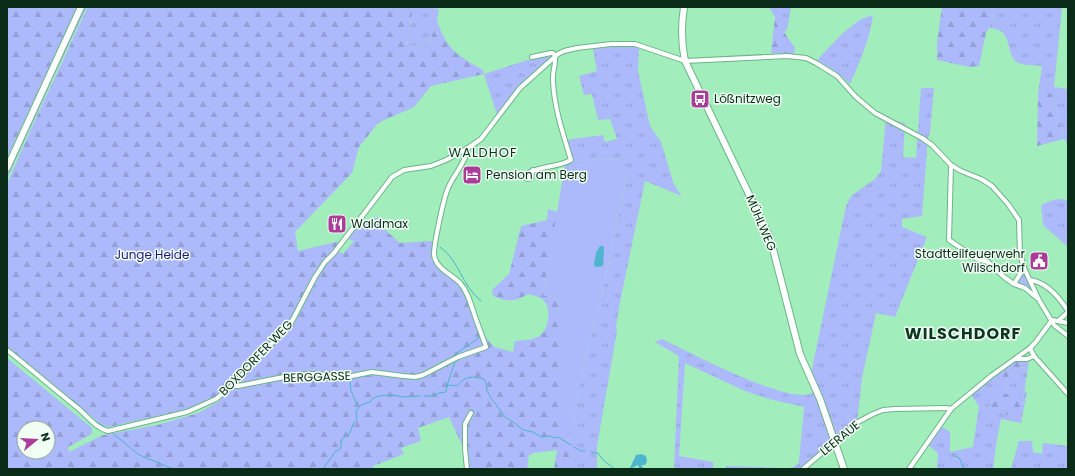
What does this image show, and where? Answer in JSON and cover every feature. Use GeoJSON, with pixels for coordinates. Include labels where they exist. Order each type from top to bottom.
{"type":"FeatureCollection","features":[{"type":"Feature","properties":{"kind":"street"},"geometry":{"type":"LineString","coordinates":[[7,168],[81,7]]}},
{"type":"Feature","properties":{"kind":"street","name":"MÜHLWEG"},"geometry":{"type":"LineString","coordinates":[[684,7],[681,26],[685,61],[768,234],[800,354],[820,399],[844,469]]}},
{"type":"Feature","properties":{"kind":"street"},"geometry":{"type":"LineString","coordinates":[[555,56],[564,51],[577,48],[610,44],[635,44],[685,61],[761,56],[787,56],[806,58],[816,63],[837,76],[856,97],[875,113],[922,138],[932,145],[951,165],[961,171],[981,179],[992,186],[1008,204],[1019,220],[1020,254],[1024,268],[1039,300],[1054,325],[1068,336]]}},
{"type":"Feature","properties":{"kind":"street"},"geometry":{"type":"LineString","coordinates":[[532,57],[551,53],[555,56],[556,62],[553,80],[555,99],[571,160],[563,164],[533,170]]}},
{"type":"Feature","properties":{"kind":"street","name":"BOXDORFER WEG"},"geometry":{"type":"LineString","coordinates":[[7,350],[102,430],[108,431],[187,412],[216,399],[232,386],[291,323],[315,277],[325,262],[334,253],[392,177],[404,170],[431,166],[446,160],[481,139],[520,88],[555,56]]}},
{"type":"Feature","properties":{"kind":"street","name":"BERGGASSE"},"geometry":{"type":"LineString","coordinates":[[232,386],[295,375],[352,376],[372,372],[415,377],[423,375],[458,356],[486,347],[473,307],[463,288],[460,283],[440,267],[436,262],[434,254],[448,187],[465,159],[468,148]]}},
{"type":"Feature","properties":{"kind":"street"},"geometry":{"type":"LineString","coordinates":[[951,165],[949,240],[977,259],[988,262],[1004,277],[1014,284],[1025,288],[1039,300]]}},
{"type":"Feature","properties":{"kind":"street"},"geometry":{"type":"LineString","coordinates":[[1014,284],[1024,268]]}},
{"type":"Feature","properties":{"kind":"street"},"geometry":{"type":"LineString","coordinates":[[1030,280],[1044,284],[1068,312],[1058,321]]}},
{"type":"Feature","properties":{"kind":"street"},"geometry":{"type":"LineString","coordinates":[[1052,320],[1068,323]]}},
{"type":"Feature","properties":{"kind":"street"},"geometry":{"type":"LineString","coordinates":[[909,469],[951,409],[1030,348],[1052,320]]}},
{"type":"Feature","properties":{"kind":"street"},"geometry":{"type":"LineString","coordinates":[[1030,348],[1034,356],[1068,394]]}},
{"type":"Feature","properties":{"kind":"street"},"geometry":{"type":"LineString","coordinates":[[1015,359],[1027,359],[1034,356]]}},
{"type":"Feature","properties":{"kind":"street","name":"LEERAUE"},"geometry":{"type":"LineString","coordinates":[[803,469],[858,422],[884,410],[951,409]]}},
{"type":"Feature","properties":{"kind":"street"},"geometry":{"type":"LineString","coordinates":[[466,469],[465,424],[471,413]]}},
{"type":"Feature","properties":{"kind":"street"},"geometry":{"type":"LineString","coordinates":[[809,464],[811,469]]}},
{"type":"Feature","properties":{"kind":"green space"},"geometry":{"type":"Polygon","coordinates":[[[7,7],[77,7],[7,158],[7,7]]]}},
{"type":"Feature","properties":{"kind":"green space"},"geometry":{"type":"Polygon","coordinates":[[[85,7],[87,7],[51,80],[85,7]]]}},
{"type":"Feature","properties":{"kind":"green space","name":"Junge Heide"},"geometry":{"type":"Polygon","coordinates":[[[88,7],[413,7],[407,45],[423,47],[430,44],[435,19],[437,20],[444,38],[454,51],[483,70],[484,74],[431,86],[414,107],[378,123],[359,147],[352,173],[295,232],[298,251],[340,241],[313,275],[298,308],[289,321],[230,386],[216,397],[193,408],[109,427],[102,425],[7,348],[7,184],[88,7]]]}},
{"type":"Feature","properties":{"kind":"green space"},"geometry":{"type":"Polygon","coordinates":[[[413,7],[439,9],[430,44],[423,47],[407,45],[413,7]]]}},
{"type":"Feature","properties":{"kind":"green space"},"geometry":{"type":"Polygon","coordinates":[[[769,7],[791,7],[787,30],[784,32],[769,7]]]}},
{"type":"Feature","properties":{"kind":"green space"},"geometry":{"type":"Polygon","coordinates":[[[942,7],[995,7],[993,22],[986,33],[979,66],[969,67],[937,60],[937,43],[942,7]]]}},
{"type":"Feature","properties":{"kind":"green space"},"geometry":{"type":"Polygon","coordinates":[[[995,7],[1062,7],[1054,87],[1068,89],[1068,145],[1064,139],[1052,94],[1038,94],[1042,66],[1026,65],[1017,62],[1013,58],[1006,37],[1003,33],[997,29],[989,28],[993,22],[995,7]]]}},
{"type":"Feature","properties":{"kind":"green space"},"geometry":{"type":"Polygon","coordinates":[[[873,15],[867,42],[850,84],[838,73],[817,60],[843,33],[861,19],[873,15]]]}},
{"type":"Feature","properties":{"kind":"green space"},"geometry":{"type":"Polygon","coordinates":[[[775,17],[795,48],[794,55],[771,53],[775,17]]]}},
{"type":"Feature","properties":{"kind":"green space"},"geometry":{"type":"Polygon","coordinates":[[[614,46],[639,47],[638,71],[650,126],[661,142],[674,185],[682,196],[645,181],[619,307],[616,327],[617,331],[597,446],[597,469],[568,469],[572,459],[575,415],[580,383],[592,328],[601,299],[627,174],[623,172],[623,158],[573,161],[566,140],[603,135],[605,142],[617,139],[610,119],[598,120],[592,94],[584,95],[579,76],[597,71],[593,49],[614,46]]]}},
{"type":"Feature","properties":{"kind":"green space"},"geometry":{"type":"Polygon","coordinates":[[[551,54],[551,57],[497,115],[484,74],[551,54]]]}},
{"type":"Feature","properties":{"kind":"green space"},"geometry":{"type":"Polygon","coordinates":[[[49,82],[51,83],[7,179],[7,174],[49,82]]]}},
{"type":"Feature","properties":{"kind":"green space"},"geometry":{"type":"Polygon","coordinates":[[[921,88],[934,88],[930,133],[928,137],[922,216],[902,219],[902,227],[927,237],[895,317],[876,313],[862,378],[857,422],[800,469],[726,469],[726,466],[787,468],[796,465],[799,462],[804,407],[769,399],[745,391],[685,363],[679,456],[713,462],[713,469],[674,469],[679,356],[655,342],[662,339],[715,365],[761,385],[783,392],[800,395],[812,393],[809,383],[846,206],[851,196],[875,179],[881,171],[886,117],[905,123],[903,157],[916,158],[921,88]]]}},
{"type":"Feature","properties":{"kind":"green space"},"geometry":{"type":"Polygon","coordinates":[[[1038,94],[1052,94],[1064,139],[1037,146],[1038,94]]]}},
{"type":"Feature","properties":{"kind":"green space"},"geometry":{"type":"Polygon","coordinates":[[[1068,103],[1068,125],[1067,123],[1063,122],[1063,109],[1068,103]]]}},
{"type":"Feature","properties":{"kind":"green space"},"geometry":{"type":"Polygon","coordinates":[[[624,158],[623,172],[627,173],[601,299],[592,328],[580,383],[575,415],[574,440],[563,439],[558,430],[563,335],[556,322],[559,298],[543,295],[565,165],[573,161],[624,158]]]}},
{"type":"Feature","properties":{"kind":"green space"},"geometry":{"type":"Polygon","coordinates":[[[1063,199],[1068,202],[1068,247],[1043,225],[1041,205],[1053,200],[1063,199]]]}},
{"type":"Feature","properties":{"kind":"green space"},"geometry":{"type":"Polygon","coordinates":[[[548,209],[558,212],[543,295],[559,298],[556,322],[563,335],[563,439],[574,440],[572,459],[568,469],[554,469],[557,450],[529,455],[527,469],[468,469],[464,449],[449,417],[418,428],[421,441],[401,448],[404,454],[373,466],[374,469],[7,469],[7,358],[92,428],[92,434],[68,447],[69,452],[103,435],[157,425],[198,413],[218,402],[294,324],[317,278],[327,263],[338,251],[343,254],[354,241],[348,239],[360,223],[380,217],[382,227],[400,243],[432,241],[437,243],[435,254],[437,261],[460,283],[483,334],[494,347],[513,352],[515,341],[533,339],[539,336],[544,331],[548,320],[547,305],[542,299],[534,295],[528,294],[515,300],[507,300],[493,296],[492,290],[509,274],[521,226],[547,220],[548,209]]]}},
{"type":"Feature","properties":{"kind":"green space"},"geometry":{"type":"Polygon","coordinates":[[[1023,274],[1025,274],[1032,292],[1018,282],[1023,274]]]}},
{"type":"Feature","properties":{"kind":"green space"},"geometry":{"type":"Polygon","coordinates":[[[1015,360],[1029,360],[1021,414],[1017,417],[1006,415],[1006,410],[1002,407],[995,413],[989,412],[990,401],[994,402],[998,382],[994,378],[1015,360]],[[1025,367],[1017,368],[1008,376],[1005,394],[1022,395],[1026,369],[1025,367]]]}},
{"type":"Feature","properties":{"kind":"green space"},"geometry":{"type":"Polygon","coordinates":[[[1025,367],[1026,369],[1022,396],[1005,394],[1008,376],[1017,368],[1025,367]]]}},
{"type":"Feature","properties":{"kind":"green space"},"geometry":{"type":"Polygon","coordinates":[[[994,377],[998,382],[994,402],[990,401],[989,412],[1002,407],[1017,417],[1021,411],[1025,391],[1027,392],[1021,423],[1001,419],[993,469],[937,469],[938,453],[928,445],[941,426],[950,432],[950,452],[973,447],[979,406],[971,395],[994,377]]]}},
{"type":"Feature","properties":{"kind":"green space"},"geometry":{"type":"Polygon","coordinates":[[[1019,441],[1032,441],[1033,452],[1042,454],[1043,443],[1068,446],[1068,469],[1011,469],[1019,441]]]}},
{"type":"Feature","properties":{"kind":"shaded area"},"geometry":{"type":"Polygon","coordinates":[[[600,246],[603,246],[604,248],[603,266],[596,267],[594,265],[596,253],[600,246]]]}},
{"type":"Feature","properties":{"kind":"shaded area"},"geometry":{"type":"Polygon","coordinates":[[[641,454],[646,456],[647,462],[645,465],[641,465],[644,469],[638,469],[638,465],[630,468],[636,455],[641,454]]]}},
{"type":"Feature","properties":{"kind":"waterway"},"geometry":{"type":"LineString","coordinates":[[440,247],[452,259],[469,288],[481,301]]}},
{"type":"Feature","properties":{"kind":"waterway"},"geometry":{"type":"LineString","coordinates":[[456,355],[480,337]]}},
{"type":"Feature","properties":{"kind":"waterway"},"geometry":{"type":"LineString","coordinates":[[447,386],[455,361]]}},
{"type":"Feature","properties":{"kind":"waterway"},"geometry":{"type":"LineString","coordinates":[[424,396],[433,396],[446,392],[447,386],[457,386],[463,380],[469,378],[476,377],[484,379],[487,391],[506,418],[523,430],[533,432],[541,437],[558,437],[571,445]]}},
{"type":"Feature","properties":{"kind":"waterway"},"geometry":{"type":"LineString","coordinates":[[350,380],[351,391],[357,404]]}},
{"type":"Feature","properties":{"kind":"waterway"},"geometry":{"type":"LineString","coordinates":[[323,469],[335,452],[340,449],[341,440],[350,433],[353,424],[357,420],[356,411],[361,405],[370,402],[378,396],[420,396]]}},
{"type":"Feature","properties":{"kind":"waterway"},"geometry":{"type":"LineString","coordinates":[[73,400],[95,421],[108,429]]}},
{"type":"Feature","properties":{"kind":"waterway"},"geometry":{"type":"LineString","coordinates":[[113,434],[138,454],[173,469]]}},
{"type":"Feature","properties":{"kind":"waterway"},"geometry":{"type":"LineString","coordinates":[[574,447],[581,451],[585,451]]}},
{"type":"Feature","properties":{"kind":"waterway"},"geometry":{"type":"LineString","coordinates":[[591,452],[598,453],[603,460],[615,469]]}},
{"type":"Feature","properties":{"kind":"waterway"},"geometry":{"type":"LineString","coordinates":[[953,454],[960,459],[964,469]]}},
{"type":"Feature","properties":{"kind":"place","name":"Lößnitzweg"},"geometry":{"type":"Point","coordinates":[700,99]}},
{"type":"Feature","properties":{"kind":"place","name":"Pension am Berg"},"geometry":{"type":"Point","coordinates":[472,175]}},
{"type":"Feature","properties":{"kind":"place","name":"Waldmax"},"geometry":{"type":"Point","coordinates":[337,224]}},
{"type":"Feature","properties":{"kind":"place","name":"Stadtteilfeuerwehr Wilschdorf"},"geometry":{"type":"Point","coordinates":[1039,261]}},
{"type":"Feature","properties":{"kind":"district","name":"WALDHOF"},"geometry":{"type":"Point","coordinates":[483,152]}},
{"type":"Feature","properties":{"kind":"district","name":"WILSCHDORF"},"geometry":{"type":"Point","coordinates":[963,333]}}]}
